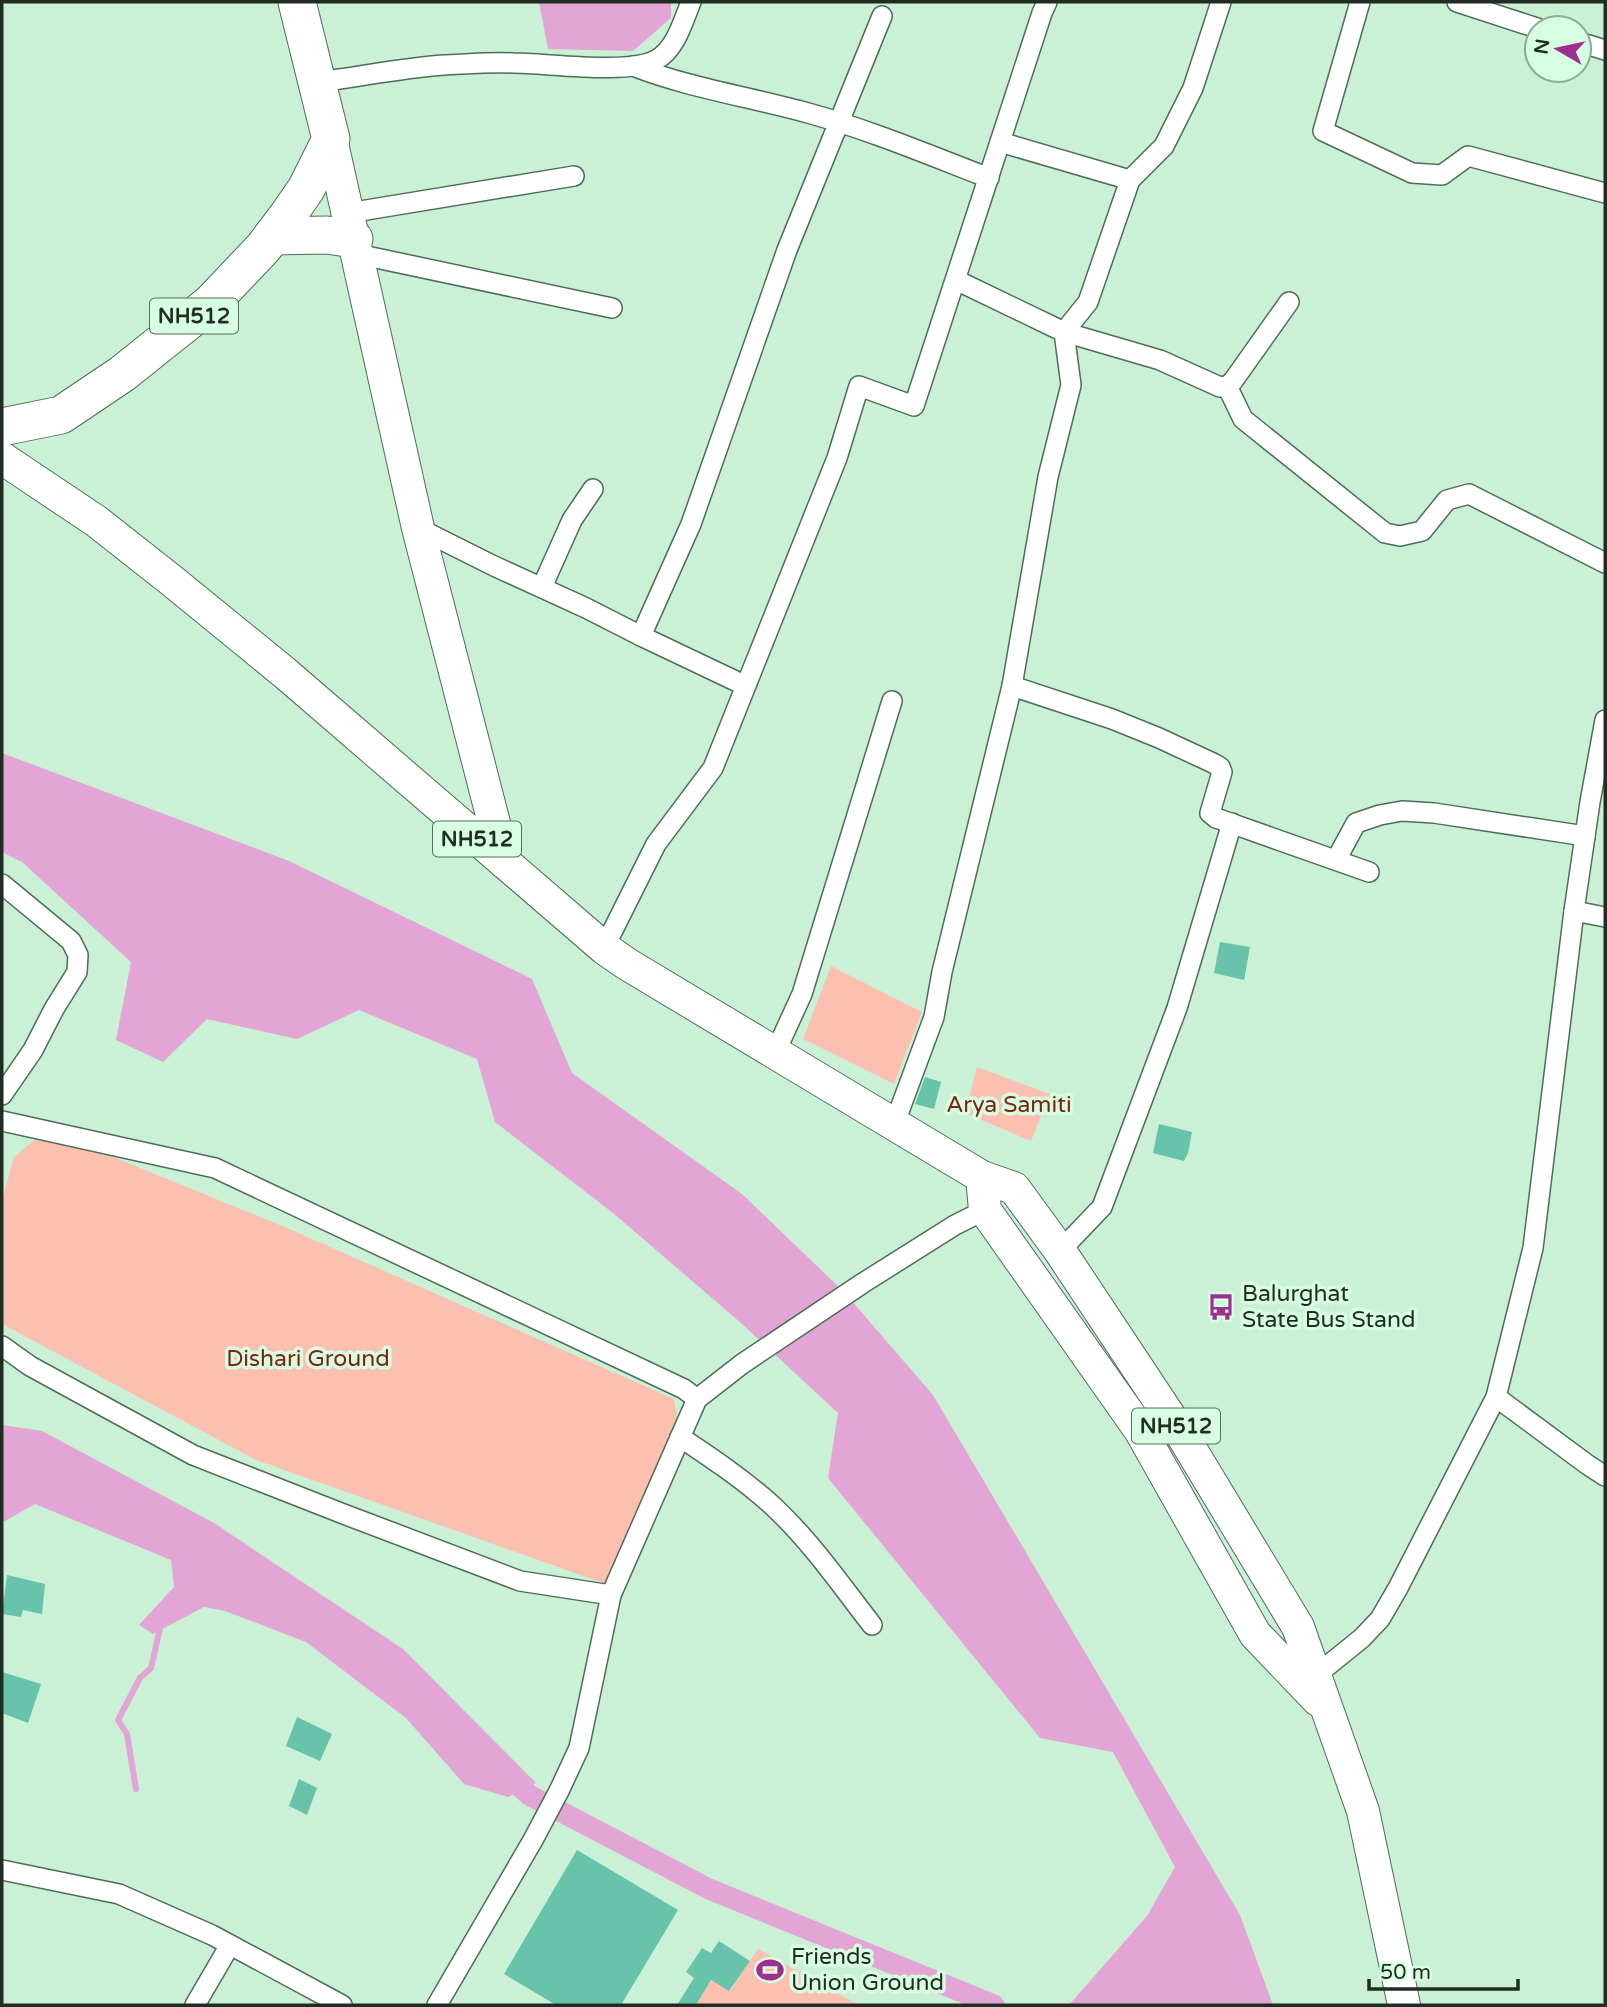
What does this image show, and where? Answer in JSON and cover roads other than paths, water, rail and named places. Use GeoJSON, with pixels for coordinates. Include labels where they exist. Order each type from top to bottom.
{"type":"FeatureCollection","features":[{"type":"Feature","properties":{"kind":"highway"},"geometry":{"type":"LineString","coordinates":[[297,2],[331,139]]}},
{"type":"Feature","properties":{"kind":"highway","name":"NH512"},"geometry":{"type":"LineString","coordinates":[[2,427],[61,415],[122,374],[211,303],[264,247],[306,189],[331,139]]}},
{"type":"Feature","properties":{"kind":"highway"},"geometry":{"type":"LineString","coordinates":[[272,236],[353,235]]}},
{"type":"Feature","properties":{"kind":"main road"},"geometry":{"type":"LineString","coordinates":[[331,139],[418,528],[504,862]]}},
{"type":"Feature","properties":{"kind":"main road","name":"NH512"},"geometry":{"type":"LineString","coordinates":[[2,458],[96,521],[171,580],[285,673],[604,948],[982,1177],[1014,1188],[1060,1251],[1184,1438],[1298,1628],[1363,1811],[1404,2005]]}},
{"type":"Feature","properties":{"kind":"main road"},"geometry":{"type":"LineString","coordinates":[[982,1177],[985,1210],[1140,1430],[1255,1634],[1327,1708]]}},
{"type":"Feature","properties":{"kind":"street"},"geometry":{"type":"LineString","coordinates":[[317,82],[442,65],[646,65],[670,48],[691,2]]}},
{"type":"Feature","properties":{"kind":"street"},"geometry":{"type":"LineString","coordinates":[[604,948],[656,844],[712,768],[837,458],[859,386],[914,406],[1047,2]]}},
{"type":"Feature","properties":{"kind":"street"},"geometry":{"type":"LineString","coordinates":[[894,1125],[934,1017],[942,972],[1012,686],[1048,477],[1070,384],[1064,332],[1088,302],[1130,180],[1164,146],[1193,88],[1221,2]]}},
{"type":"Feature","properties":{"kind":"street"},"geometry":{"type":"LineString","coordinates":[[1360,2],[1323,131],[1412,173],[1442,175],[1468,156],[1605,193]]}},
{"type":"Feature","properties":{"kind":"street"},"geometry":{"type":"LineString","coordinates":[[1457,2],[1523,23]]}},
{"type":"Feature","properties":{"kind":"street"},"geometry":{"type":"LineString","coordinates":[[641,636],[691,524],[787,250],[882,16]]}},
{"type":"Feature","properties":{"kind":"street"},"geometry":{"type":"LineString","coordinates":[[633,65],[663,78],[839,121],[989,178]]}},
{"type":"Feature","properties":{"kind":"street"},"geometry":{"type":"LineString","coordinates":[[1000,142],[1130,180]]}},
{"type":"Feature","properties":{"kind":"street"},"geometry":{"type":"LineString","coordinates":[[353,235],[574,176]]}},
{"type":"Feature","properties":{"kind":"street"},"geometry":{"type":"LineString","coordinates":[[353,235],[612,308]]}},
{"type":"Feature","properties":{"kind":"street"},"geometry":{"type":"LineString","coordinates":[[957,280],[1064,332],[1160,360],[1213,385],[1227,386],[1289,302]]}},
{"type":"Feature","properties":{"kind":"street"},"geometry":{"type":"LineString","coordinates":[[1227,386],[1243,419],[1385,533],[1400,536],[1422,531],[1447,500],[1469,494],[1605,563]]}},
{"type":"Feature","properties":{"kind":"street"},"geometry":{"type":"LineString","coordinates":[[542,587],[572,520],[593,489]]}},
{"type":"Feature","properties":{"kind":"street"},"geometry":{"type":"LineString","coordinates":[[418,528],[744,685]]}},
{"type":"Feature","properties":{"kind":"street"},"geometry":{"type":"LineString","coordinates":[[1012,686],[1159,738],[1220,767],[1221,780],[1210,813],[1216,818],[1369,872]]}},
{"type":"Feature","properties":{"kind":"street"},"geometry":{"type":"LineString","coordinates":[[775,1053],[802,994],[892,701]]}},
{"type":"Feature","properties":{"kind":"street"},"geometry":{"type":"LineString","coordinates":[[1315,1676],[1380,1619],[1496,1397],[1533,1248],[1574,911],[1605,720]]}},
{"type":"Feature","properties":{"kind":"street"},"geometry":{"type":"LineString","coordinates":[[1336,860],[1356,823],[1402,811],[1434,813],[1586,836]]}},
{"type":"Feature","properties":{"kind":"street"},"geometry":{"type":"LineString","coordinates":[[1060,1251],[1102,1207],[1177,1008],[1232,824]]}},
{"type":"Feature","properties":{"kind":"street"},"geometry":{"type":"LineString","coordinates":[[2,1096],[33,1050],[76,971],[78,955],[71,941],[5,894]]}},
{"type":"Feature","properties":{"kind":"street"},"geometry":{"type":"LineString","coordinates":[[1574,911],[1605,917]]}},
{"type":"Feature","properties":{"kind":"street"},"geometry":{"type":"LineString","coordinates":[[2,1121],[215,1168],[684,1389],[697,1399]]}},
{"type":"Feature","properties":{"kind":"street"},"geometry":{"type":"LineString","coordinates":[[437,2005],[533,1840],[579,1748],[611,1595],[697,1399],[743,1364],[863,1283],[955,1225],[985,1210]]}},
{"type":"Feature","properties":{"kind":"street"},"geometry":{"type":"LineString","coordinates":[[2,1346],[30,1366],[193,1455],[520,1581],[611,1595]]}},
{"type":"Feature","properties":{"kind":"street"},"geometry":{"type":"LineString","coordinates":[[1496,1397],[1605,1476]]}},
{"type":"Feature","properties":{"kind":"street"},"geometry":{"type":"LineString","coordinates":[[680,1437],[744,1482],[774,1507],[796,1529],[872,1625]]}},
{"type":"Feature","properties":{"kind":"street"},"geometry":{"type":"LineString","coordinates":[[2,1870],[119,1894],[212,1935],[342,2005]]}},
{"type":"Feature","properties":{"kind":"street"},"geometry":{"type":"LineString","coordinates":[[195,2005],[230,1945]]}},
{"type":"Feature","properties":{"kind":"waterway"},"geometry":{"type":"LineString","coordinates":[[136,1789],[127,1734],[118,1720],[140,1678],[151,1668],[161,1624]]}},
{"type":"Feature","properties":{"kind":"waterway"},"geometry":{"type":"LineString","coordinates":[[502,1770],[529,1795],[709,1889],[994,2005]]}},
{"type":"Feature","properties":{"kind":"place","name":"Balurghat State Bus Stand"},"geometry":{"type":"Point","coordinates":[1221,1307]}},
{"type":"Feature","properties":{"kind":"place","name":"Friends Union Ground"},"geometry":{"type":"Point","coordinates":[770,1970]}},
{"type":"Feature","properties":{"kind":"park label","name":"Arya Samiti"},"geometry":{"type":"Point","coordinates":[1009,1105]}},
{"type":"Feature","properties":{"kind":"park label","name":"Dishari Ground"},"geometry":{"type":"Point","coordinates":[308,1359]}}]}
